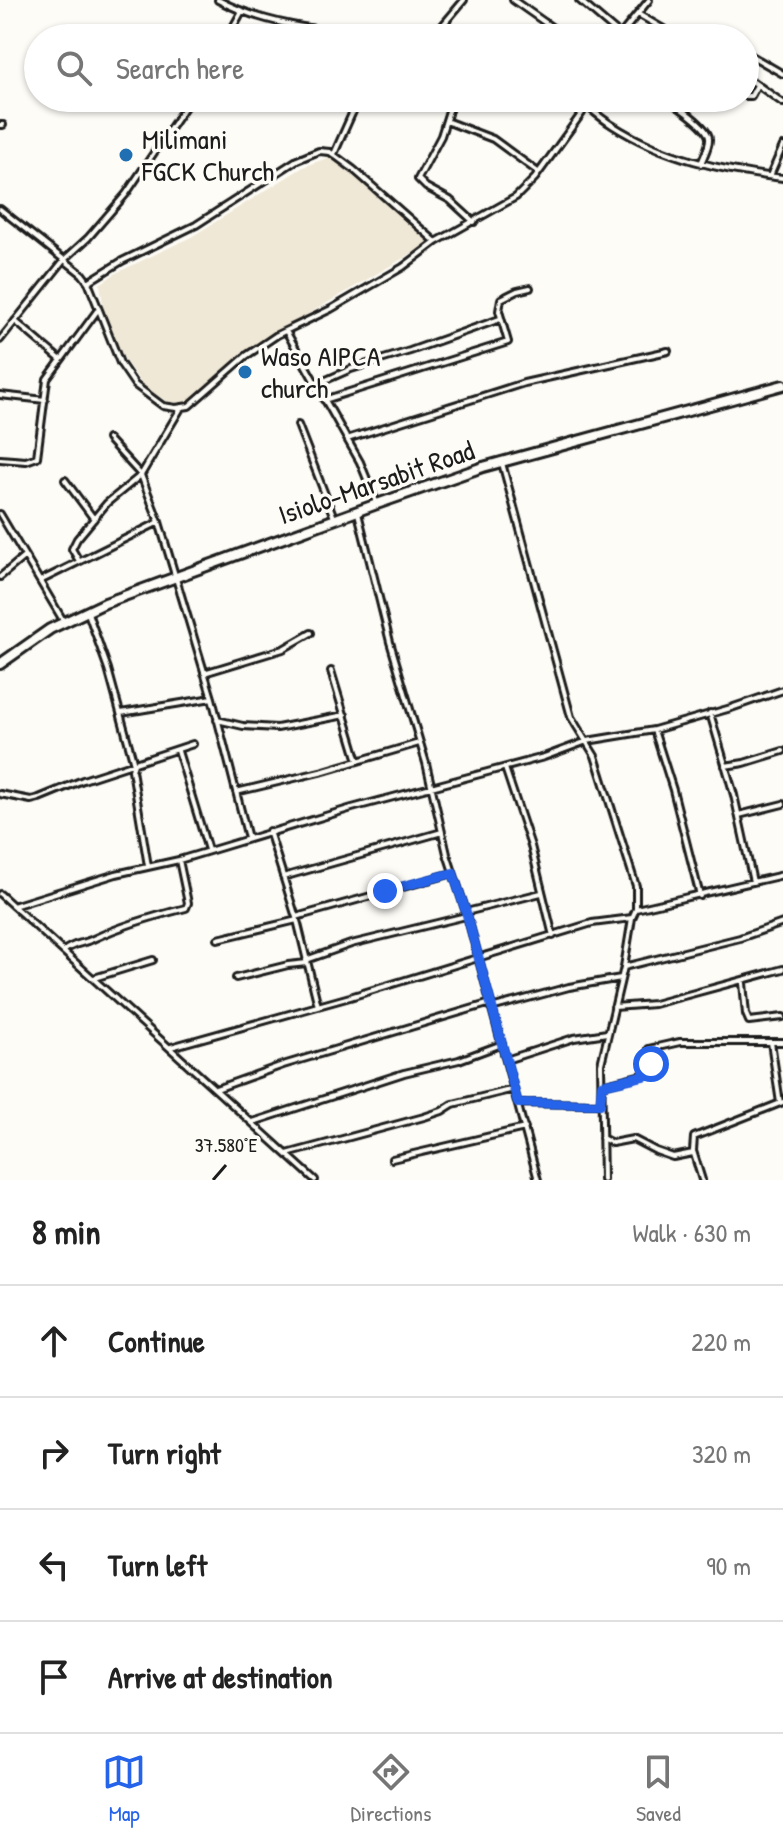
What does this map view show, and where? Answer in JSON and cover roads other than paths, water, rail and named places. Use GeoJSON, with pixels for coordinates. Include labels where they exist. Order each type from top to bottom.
{"type":"FeatureCollection","features":[{"type":"Feature","properties":{"kind":"highway","name":"Isiolo-Marsabit Road"},"geometry":{"type":"LineString","coordinates":[[0,664],[87,610],[358,510],[502,463],[783,385]]}},
{"type":"Feature","properties":{"kind":"street"},"geometry":{"type":"LineString","coordinates":[[218,0],[285,24]]}},
{"type":"Feature","properties":{"kind":"street"},"geometry":{"type":"LineString","coordinates":[[444,24],[464,0]]}},
{"type":"Feature","properties":{"kind":"street"},"geometry":{"type":"LineString","coordinates":[[579,0],[605,24]]}},
{"type":"Feature","properties":{"kind":"street"},"geometry":{"type":"LineString","coordinates":[[630,24],[649,0]]}},
{"type":"Feature","properties":{"kind":"street"},"geometry":{"type":"LineString","coordinates":[[518,1],[548,24]]}},
{"type":"Feature","properties":{"kind":"street"},"geometry":{"type":"LineString","coordinates":[[235,24],[242,11]]}},
{"type":"Feature","properties":{"kind":"street"},"geometry":{"type":"LineString","coordinates":[[638,14],[655,24]]}},
{"type":"Feature","properties":{"kind":"street"},"geometry":{"type":"LineString","coordinates":[[759,60],[783,74]]}},
{"type":"Feature","properties":{"kind":"street"},"geometry":{"type":"LineString","coordinates":[[759,86],[783,103]]}},
{"type":"Feature","properties":{"kind":"street"},"geometry":{"type":"LineString","coordinates":[[0,340],[64,260],[88,238],[132,186],[182,112]]}},
{"type":"Feature","properties":{"kind":"street"},"geometry":{"type":"LineString","coordinates":[[334,155],[353,112]]}},
{"type":"Feature","properties":{"kind":"street"},"geometry":{"type":"LineString","coordinates":[[449,112],[420,172],[419,181],[450,200],[474,222]]}},
{"type":"Feature","properties":{"kind":"street"},"geometry":{"type":"LineString","coordinates":[[79,561],[72,546],[107,503],[141,475],[181,408],[199,399],[254,350],[331,309],[436,242],[516,197],[530,185],[581,112]]}},
{"type":"Feature","properties":{"kind":"street"},"geometry":{"type":"LineString","coordinates":[[595,112],[633,137],[701,164],[743,174],[783,178]]}},
{"type":"Feature","properties":{"kind":"street"},"geometry":{"type":"LineString","coordinates":[[685,112],[707,134],[709,141],[701,164]]}},
{"type":"Feature","properties":{"kind":"street"},"geometry":{"type":"LineString","coordinates":[[446,121],[493,139],[538,172]]}},
{"type":"Feature","properties":{"kind":"street"},"geometry":{"type":"LineString","coordinates":[[770,176],[783,146]]}},
{"type":"Feature","properties":{"kind":"street"},"geometry":{"type":"LineString","coordinates":[[88,282],[122,261],[196,225],[304,156],[319,151],[334,155],[436,242]]}},
{"type":"Feature","properties":{"kind":"street"},"geometry":{"type":"LineString","coordinates":[[0,209],[88,282],[120,363],[135,385],[159,404],[181,408]]}},
{"type":"Feature","properties":{"kind":"street"},"geometry":{"type":"LineString","coordinates":[[324,400],[508,342],[499,305],[502,298],[530,288]]}},
{"type":"Feature","properties":{"kind":"street"},"geometry":{"type":"LineString","coordinates":[[0,459],[26,461],[37,457],[47,379],[98,310]]}},
{"type":"Feature","properties":{"kind":"street"},"geometry":{"type":"LineString","coordinates":[[317,384],[351,369],[500,319]]}},
{"type":"Feature","properties":{"kind":"street"},"geometry":{"type":"LineString","coordinates":[[15,321],[61,360]]}},
{"type":"Feature","properties":{"kind":"street"},"geometry":{"type":"LineString","coordinates":[[286,331],[360,462],[377,504]]}},
{"type":"Feature","properties":{"kind":"street"},"geometry":{"type":"LineString","coordinates":[[347,439],[524,383],[668,351]]}},
{"type":"Feature","properties":{"kind":"street"},"geometry":{"type":"LineString","coordinates":[[0,395],[45,400]]}},
{"type":"Feature","properties":{"kind":"street"},"geometry":{"type":"LineString","coordinates":[[298,425],[335,520]]}},
{"type":"Feature","properties":{"kind":"street"},"geometry":{"type":"LineString","coordinates":[[108,439],[141,475],[159,522],[212,698],[248,838]]}},
{"type":"Feature","properties":{"kind":"street"},"geometry":{"type":"LineString","coordinates":[[502,463],[571,717],[598,765],[636,886],[636,909],[601,1064],[603,1180]]}},
{"type":"Feature","properties":{"kind":"street"},"geometry":{"type":"LineString","coordinates":[[65,480],[94,519]]}},
{"type":"Feature","properties":{"kind":"street"},"geometry":{"type":"LineString","coordinates":[[358,510],[390,642],[538,1180]]}},
{"type":"Feature","properties":{"kind":"street"},"geometry":{"type":"LineString","coordinates":[[0,514],[64,622]]}},
{"type":"Feature","properties":{"kind":"street"},"geometry":{"type":"LineString","coordinates":[[40,581],[159,522]]}},
{"type":"Feature","properties":{"kind":"street"},"geometry":{"type":"LineString","coordinates":[[0,577],[25,556]]}},
{"type":"Feature","properties":{"kind":"street"},"geometry":{"type":"LineString","coordinates":[[87,610],[121,713],[134,764],[132,770],[148,866]]}},
{"type":"Feature","properties":{"kind":"street"},"geometry":{"type":"LineString","coordinates":[[204,673],[283,649],[311,633]]}},
{"type":"Feature","properties":{"kind":"street"},"geometry":{"type":"LineString","coordinates":[[331,671],[358,762]]}},
{"type":"Feature","properties":{"kind":"street"},"geometry":{"type":"LineString","coordinates":[[13,906],[148,866],[179,860],[269,831],[544,757],[587,741],[654,730],[783,690]]}},
{"type":"Feature","properties":{"kind":"street"},"geometry":{"type":"LineString","coordinates":[[121,713],[212,698]]}},
{"type":"Feature","properties":{"kind":"street"},"geometry":{"type":"LineString","coordinates":[[710,713],[753,882]]}},
{"type":"Feature","properties":{"kind":"street"},"geometry":{"type":"LineString","coordinates":[[217,720],[243,726],[277,728],[345,715]]}},
{"type":"Feature","properties":{"kind":"street"},"geometry":{"type":"LineString","coordinates":[[654,730],[700,896]]}},
{"type":"Feature","properties":{"kind":"street"},"geometry":{"type":"LineString","coordinates":[[236,792],[358,762],[420,743]]}},
{"type":"Feature","properties":{"kind":"street"},"geometry":{"type":"LineString","coordinates":[[0,794],[31,800],[193,744]]}},
{"type":"Feature","properties":{"kind":"street"},"geometry":{"type":"LineString","coordinates":[[178,751],[208,850]]}},
{"type":"Feature","properties":{"kind":"street"},"geometry":{"type":"LineString","coordinates":[[725,766],[783,751]]}},
{"type":"Feature","properties":{"kind":"street"},"geometry":{"type":"LineString","coordinates":[[505,768],[531,846],[553,936]]}},
{"type":"Feature","properties":{"kind":"street"},"geometry":{"type":"LineString","coordinates":[[738,816],[783,804]]}},
{"type":"Feature","properties":{"kind":"street"},"geometry":{"type":"LineString","coordinates":[[269,831],[318,1006]]}},
{"type":"Feature","properties":{"kind":"street"},"geometry":{"type":"LineString","coordinates":[[283,877],[442,832]]}},
{"type":"Feature","properties":{"kind":"street"},"geometry":{"type":"LineString","coordinates":[[64,951],[73,944],[84,943],[146,918],[186,908],[187,895],[179,860]]}},
{"type":"Feature","properties":{"kind":"street"},"geometry":{"type":"LineString","coordinates":[[218,939],[453,873]]}},
{"type":"Feature","properties":{"kind":"street"},"geometry":{"type":"LineString","coordinates":[[636,909],[783,875]]}},
{"type":"Feature","properties":{"kind":"street"},"geometry":{"type":"LineString","coordinates":[[236,978],[307,962],[365,940],[541,893]]}},
{"type":"Feature","properties":{"kind":"street"},"geometry":{"type":"LineString","coordinates":[[0,894],[315,1180]]}},
{"type":"Feature","properties":{"kind":"street"},"geometry":{"type":"LineString","coordinates":[[171,1047],[592,923],[632,918]]}},
{"type":"Feature","properties":{"kind":"street"},"geometry":{"type":"LineString","coordinates":[[624,967],[740,938],[783,923]]}},
{"type":"Feature","properties":{"kind":"street"},"geometry":{"type":"LineString","coordinates":[[94,978],[153,960]]}},
{"type":"Feature","properties":{"kind":"street"},"geometry":{"type":"LineString","coordinates":[[614,1007],[654,1004],[783,969]]}},
{"type":"Feature","properties":{"kind":"street"},"geometry":{"type":"LineString","coordinates":[[216,1089],[283,1065],[491,1006],[621,978]]}},
{"type":"Feature","properties":{"kind":"street"},"geometry":{"type":"LineString","coordinates":[[743,982],[749,1021],[783,1017]]}},
{"type":"Feature","properties":{"kind":"street"},"geometry":{"type":"LineString","coordinates":[[506,1060],[574,1038],[607,1033]]}},
{"type":"Feature","properties":{"kind":"street"},"geometry":{"type":"LineString","coordinates":[[602,1085],[650,1073],[649,1049],[661,1045],[680,1042],[783,1042]]}},
{"type":"Feature","properties":{"kind":"street"},"geometry":{"type":"LineString","coordinates":[[702,1180],[693,1153],[692,1140],[697,1134],[782,1102],[771,1042]]}},
{"type":"Feature","properties":{"kind":"street"},"geometry":{"type":"LineString","coordinates":[[253,1122],[404,1073],[459,1060],[502,1044]]}},
{"type":"Feature","properties":{"kind":"street"},"geometry":{"type":"LineString","coordinates":[[287,1154],[514,1089]]}},
{"type":"Feature","properties":{"kind":"street"},"geometry":{"type":"LineString","coordinates":[[518,1103],[600,1104]]}},
{"type":"Feature","properties":{"kind":"street"},"geometry":{"type":"LineString","coordinates":[[392,1159],[525,1128]]}},
{"type":"Feature","properties":{"kind":"street"},"geometry":{"type":"LineString","coordinates":[[602,1138],[612,1143],[633,1139],[673,1157],[693,1153]]}},
{"type":"Feature","properties":{"kind":"place","name":"Milimani FGCK Church"},"geometry":{"type":"Point","coordinates":[126,155]}},
{"type":"Feature","properties":{"kind":"place","name":"Waso AIPCA church"},"geometry":{"type":"Point","coordinates":[245,372]}}]}
